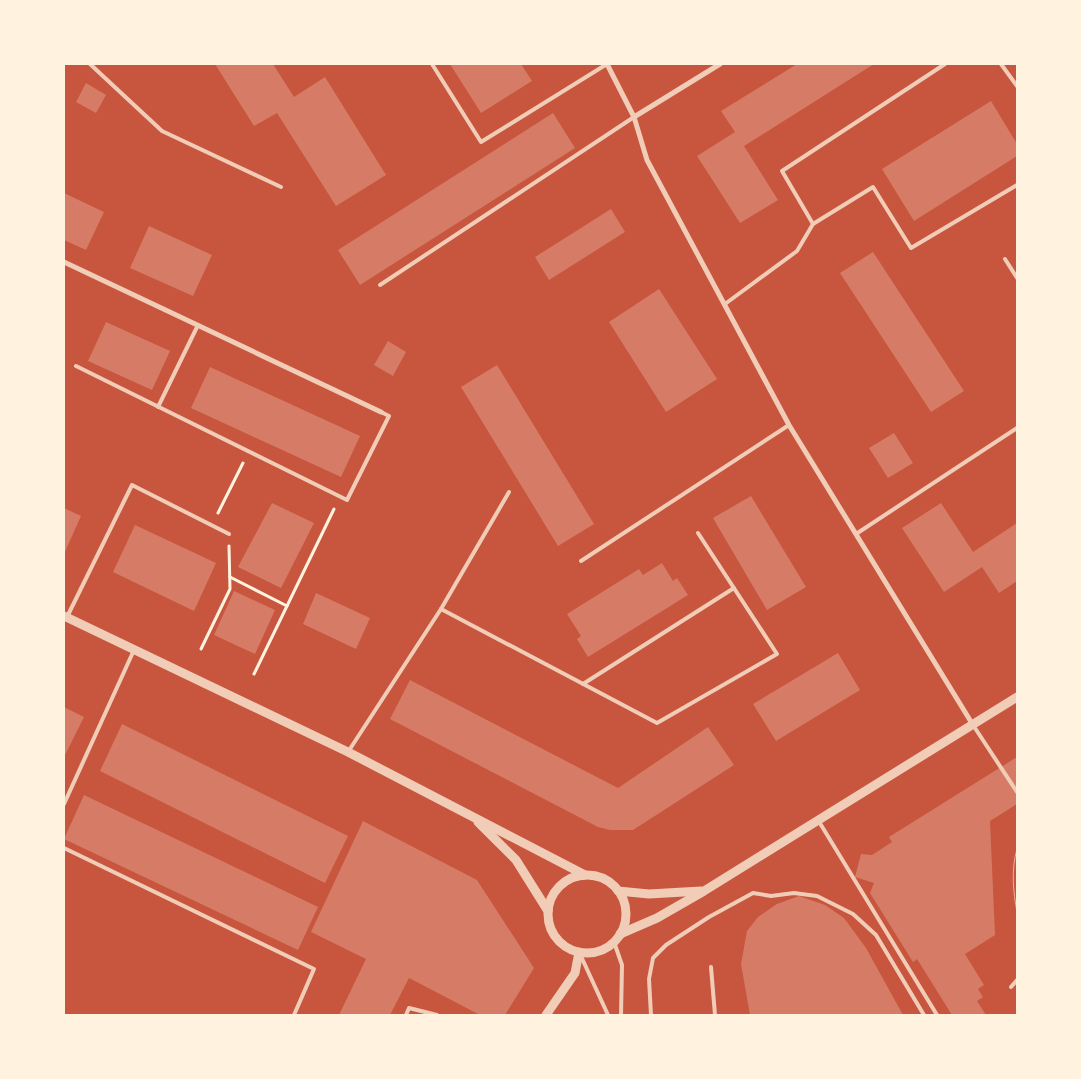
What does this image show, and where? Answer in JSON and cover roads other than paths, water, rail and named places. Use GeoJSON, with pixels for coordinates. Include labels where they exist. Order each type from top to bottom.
{"type":"FeatureCollection","features":[{"type":"Feature","properties":{"kind":"street"},"geometry":{"type":"LineString","coordinates":[[607,64],[634,117],[647,160],[726,304],[789,425],[973,725]]}},
{"type":"Feature","properties":{"kind":"street"},"geometry":{"type":"LineString","coordinates":[[634,117],[720,64]]}},
{"type":"Feature","properties":{"kind":"street"},"geometry":{"type":"LineString","coordinates":[[64,262],[381,412]]}},
{"type":"Feature","properties":{"kind":"street"},"geometry":{"type":"LineString","coordinates":[[65,616],[348,752],[585,875]]}},
{"type":"Feature","properties":{"kind":"street"},"geometry":{"type":"LineString","coordinates":[[620,934],[657,918],[704,890],[1017,697]]}},
{"type":"Feature","properties":{"kind":"street"},"geometry":{"type":"LineString","coordinates":[[469,814],[500,842],[516,860],[548,911]]}},
{"type":"Feature","properties":{"kind":"street"},"geometry":{"type":"LineString","coordinates":[[585,875],[598,876],[609,882],[618,891],[624,905],[625,920],[620,934],[614,942],[596,952],[579,952],[566,947],[556,938],[550,925],[548,911],[551,897],[560,886],[571,878],[585,875]]}},
{"type":"Feature","properties":{"kind":"street"},"geometry":{"type":"LineString","coordinates":[[618,891],[649,894],[704,890]]}},
{"type":"Feature","properties":{"kind":"street"},"geometry":{"type":"LineString","coordinates":[[550,1013],[575,973],[579,952]]}},
{"type":"Feature","properties":{"kind":"lane"},"geometry":{"type":"LineString","coordinates":[[90,64],[162,131],[281,187]]}},
{"type":"Feature","properties":{"kind":"lane"},"geometry":{"type":"LineString","coordinates":[[432,64],[481,142],[607,64]]}},
{"type":"Feature","properties":{"kind":"lane"},"geometry":{"type":"LineString","coordinates":[[813,224],[782,171],[944,64]]}},
{"type":"Feature","properties":{"kind":"lane"},"geometry":{"type":"LineString","coordinates":[[1001,64],[1017,86]]}},
{"type":"Feature","properties":{"kind":"lane"},"geometry":{"type":"LineString","coordinates":[[380,285],[634,117]]}},
{"type":"Feature","properties":{"kind":"lane"},"geometry":{"type":"LineString","coordinates":[[726,304],[797,251],[813,224],[873,187],[911,248],[1017,185]]}},
{"type":"Feature","properties":{"kind":"lane"},"geometry":{"type":"LineString","coordinates":[[1005,258],[1017,278]]}},
{"type":"Feature","properties":{"kind":"lane"},"geometry":{"type":"LineString","coordinates":[[158,407],[198,325]]}},
{"type":"Feature","properties":{"kind":"lane"},"geometry":{"type":"LineString","coordinates":[[76,366],[347,500],[389,416],[381,412]]}},
{"type":"Feature","properties":{"kind":"lane"},"geometry":{"type":"LineString","coordinates":[[581,561],[789,425]]}},
{"type":"Feature","properties":{"kind":"lane"},"geometry":{"type":"LineString","coordinates":[[856,534],[1017,428]]}},
{"type":"Feature","properties":{"kind":"lane"},"geometry":{"type":"LineString","coordinates":[[65,616],[132,486],[229,534]]}},
{"type":"Feature","properties":{"kind":"lane"},"geometry":{"type":"LineString","coordinates":[[348,752],[441,609],[509,492]]}},
{"type":"Feature","properties":{"kind":"lane"},"geometry":{"type":"LineString","coordinates":[[441,609],[657,723],[777,654],[698,533]]}},
{"type":"Feature","properties":{"kind":"lane"},"geometry":{"type":"LineString","coordinates":[[583,684],[734,588]]}},
{"type":"Feature","properties":{"kind":"lane"},"geometry":{"type":"LineString","coordinates":[[64,804],[106,707],[134,650]]}},
{"type":"Feature","properties":{"kind":"lane"},"geometry":{"type":"LineString","coordinates":[[973,725],[1017,792]]}},
{"type":"Feature","properties":{"kind":"lane"},"geometry":{"type":"LineString","coordinates":[[818,820],[937,1015]]}},
{"type":"Feature","properties":{"kind":"lane"},"geometry":{"type":"LineString","coordinates":[[64,848],[314,969],[294,1015]]}},
{"type":"Feature","properties":{"kind":"lane"},"geometry":{"type":"LineString","coordinates":[[651,1015],[649,979],[654,958],[666,946],[709,917],[753,893],[817,896],[852,914],[876,935],[924,1015]]}},
{"type":"Feature","properties":{"kind":"lane"},"geometry":{"type":"LineString","coordinates":[[614,942],[622,965],[621,1015]]}},
{"type":"Feature","properties":{"kind":"lane"},"geometry":{"type":"LineString","coordinates":[[579,952],[608,1015]]}},
{"type":"Feature","properties":{"kind":"lane"},"geometry":{"type":"LineString","coordinates":[[711,967],[715,1015]]}},
{"type":"Feature","properties":{"kind":"lane"},"geometry":{"type":"LineString","coordinates":[[1011,987],[1017,980]]}},
{"type":"Feature","properties":{"kind":"lane"},"geometry":{"type":"LineString","coordinates":[[406,1015],[410,1008],[437,1015]]}},
{"type":"Feature","properties":{"kind":"tram line"},"geometry":{"type":"LineString","coordinates":[[1017,849],[1013,880],[1017,912]]}}]}
